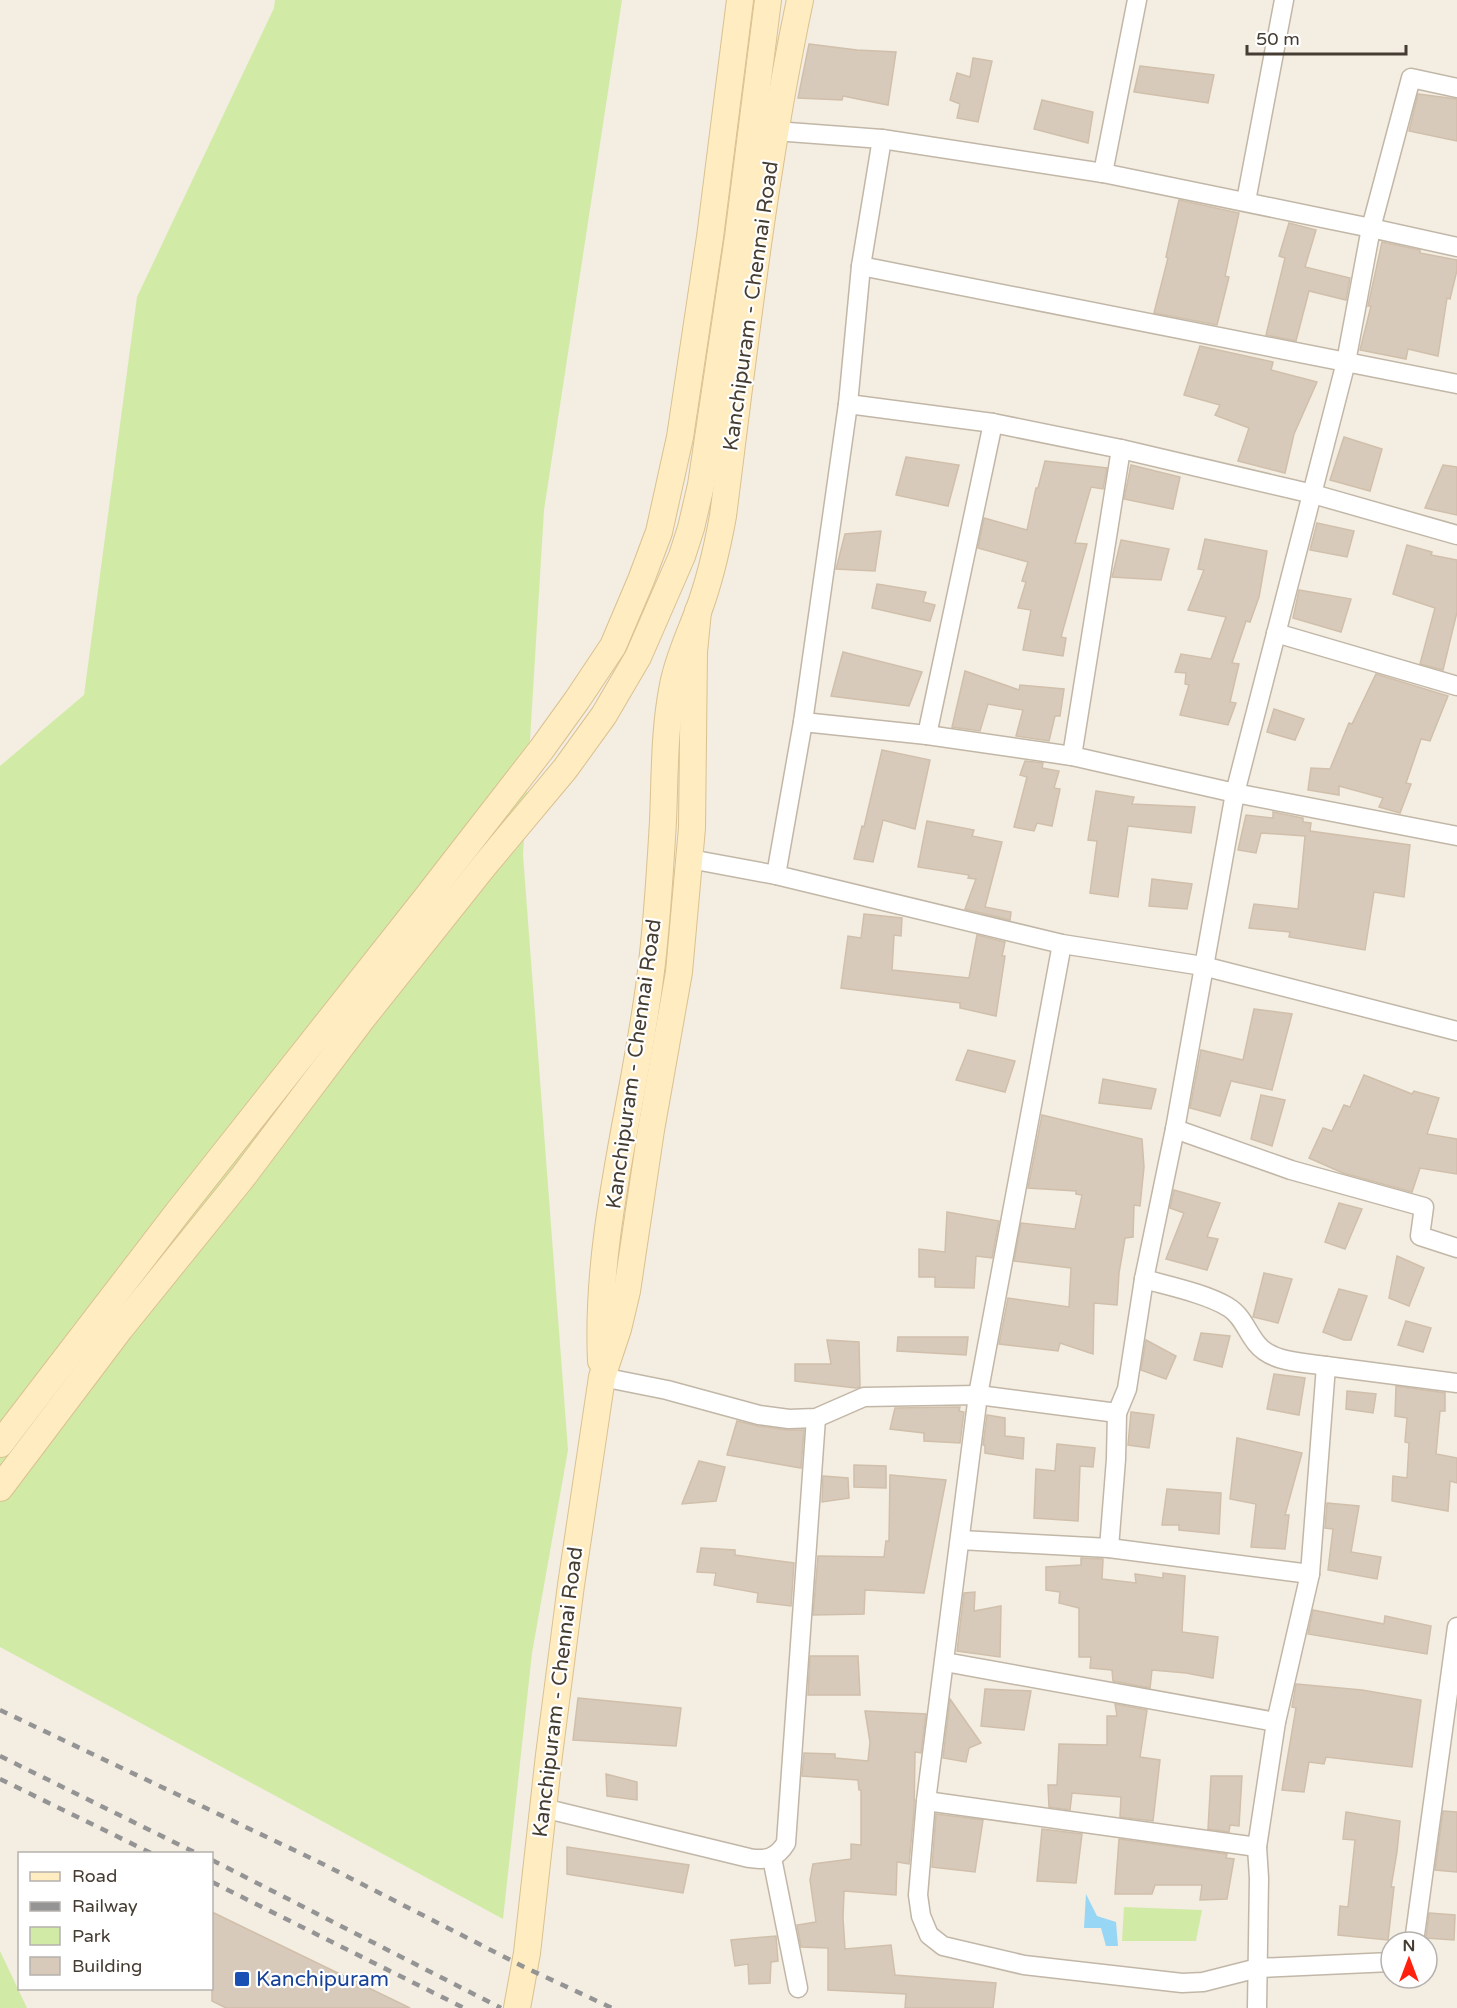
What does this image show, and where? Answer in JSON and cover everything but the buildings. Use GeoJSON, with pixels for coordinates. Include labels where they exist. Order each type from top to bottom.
{"type":"FeatureCollection","features":[{"type":"Feature","properties":{"kind":"main road"},"geometry":{"type":"LineString","coordinates":[[0,1444],[178,1212],[547,741],[613,646],[659,532],[680,437],[711,227],[740,0]]}},
{"type":"Feature","properties":{"kind":"main road"},"geometry":{"type":"LineString","coordinates":[[0,1488],[120,1329],[255,1161],[362,1019],[565,769],[604,715],[638,657],[668,591],[691,528],[702,474],[738,237],[768,0]]}},
{"type":"Feature","properties":{"kind":"main road","name":"Kanchipuram - Chennai Road"},"geometry":{"type":"LineString","coordinates":[[602,1377],[600,1330],[602,1285],[617,1164],[651,977],[662,832],[665,749],[670,705],[679,660],[715,559],[723,516],[758,238],[775,131],[800,0]]}},
{"type":"Feature","properties":{"kind":"main road","name":"Kanchipuram - Chennai Road"},"geometry":{"type":"LineString","coordinates":[[517,2008],[526,1953],[571,1585],[602,1377],[618,1329],[627,1291],[651,1130],[679,972],[690,859],[694,757],[694,652],[698,611]]}},
{"type":"Feature","properties":{"kind":"street"},"geometry":{"type":"LineString","coordinates":[[1103,173],[1137,0]]}},
{"type":"Feature","properties":{"kind":"street"},"geometry":{"type":"LineString","coordinates":[[1246,201],[1284,0]]}},
{"type":"Feature","properties":{"kind":"street"},"geometry":{"type":"LineString","coordinates":[[1109,1548],[1117,1413],[1127,1389],[1144,1279],[1175,1129],[1234,793],[1346,362],[1371,228],[1411,78],[1457,88]]}},
{"type":"Feature","properties":{"kind":"street"},"geometry":{"type":"LineString","coordinates":[[775,131],[882,139],[1103,173],[1246,201],[1457,247]]}},
{"type":"Feature","properties":{"kind":"street"},"geometry":{"type":"LineString","coordinates":[[776,875],[803,722],[848,404],[861,266],[882,139]]}},
{"type":"Feature","properties":{"kind":"street"},"geometry":{"type":"LineString","coordinates":[[861,266],[1457,384]]}},
{"type":"Feature","properties":{"kind":"street"},"geometry":{"type":"LineString","coordinates":[[848,404],[993,423],[1121,449],[1313,494],[1457,535]]}},
{"type":"Feature","properties":{"kind":"street"},"geometry":{"type":"LineString","coordinates":[[927,735],[993,423]]}},
{"type":"Feature","properties":{"kind":"street"},"geometry":{"type":"LineString","coordinates":[[1072,756],[1121,449]]}},
{"type":"Feature","properties":{"kind":"street"},"geometry":{"type":"LineString","coordinates":[[1276,633],[1457,686]]}},
{"type":"Feature","properties":{"kind":"street"},"geometry":{"type":"LineString","coordinates":[[803,722],[927,735],[1072,756],[1234,793],[1457,837]]}},
{"type":"Feature","properties":{"kind":"street"},"geometry":{"type":"LineString","coordinates":[[690,859],[776,875],[1062,944],[1203,966],[1457,1031]]}},
{"type":"Feature","properties":{"kind":"street"},"geometry":{"type":"LineString","coordinates":[[1062,944],[978,1395],[926,1801],[918,1895],[921,1916],[929,1935],[943,1946],[1024,1965],[1182,1983],[1203,1982],[1258,1968],[1379,1963]]}},
{"type":"Feature","properties":{"kind":"street"},"geometry":{"type":"LineString","coordinates":[[1175,1129],[1290,1170],[1424,1207],[1420,1236],[1457,1248]]}},
{"type":"Feature","properties":{"kind":"street"},"geometry":{"type":"LineString","coordinates":[[1144,1279],[1216,1301],[1231,1308],[1256,1343],[1266,1353],[1281,1358],[1457,1383]]}},
{"type":"Feature","properties":{"kind":"street"},"geometry":{"type":"LineString","coordinates":[[1257,2008],[1259,1878],[1257,1847],[1276,1722],[1310,1574],[1326,1366]]}},
{"type":"Feature","properties":{"kind":"street"},"geometry":{"type":"LineString","coordinates":[[602,1377],[667,1390],[759,1415],[789,1419],[816,1418],[864,1397],[978,1395],[1117,1413]]}},
{"type":"Feature","properties":{"kind":"street"},"geometry":{"type":"LineString","coordinates":[[543,1808],[749,1858],[761,1860],[772,1858],[781,1852],[786,1843],[816,1418]]}},
{"type":"Feature","properties":{"kind":"street"},"geometry":{"type":"LineString","coordinates":[[960,1540],[1109,1548],[1180,1559],[1310,1574]]}},
{"type":"Feature","properties":{"kind":"street"},"geometry":{"type":"LineString","coordinates":[[1416,1930],[1457,1627]]}},
{"type":"Feature","properties":{"kind":"street"},"geometry":{"type":"LineString","coordinates":[[945,1662],[1276,1722]]}},
{"type":"Feature","properties":{"kind":"street"},"geometry":{"type":"LineString","coordinates":[[926,1801],[1257,1847]]}},
{"type":"Feature","properties":{"kind":"street"},"geometry":{"type":"LineString","coordinates":[[772,1858],[798,1988]]}},
{"type":"Feature","properties":{"kind":"green space"},"geometry":{"type":"Polygon","coordinates":[[[275,0],[622,0],[544,510],[523,855],[568,1450],[532,1653],[503,1919],[0,1647],[0,766],[84,695],[137,297],[274,8],[275,0]]]}},
{"type":"Feature","properties":{"kind":"green space"},"geometry":{"type":"Polygon","coordinates":[[[1124,1907],[1202,1910],[1196,1941],[1122,1941],[1124,1907]]]}},
{"type":"Feature","properties":{"kind":"green space"},"geometry":{"type":"Polygon","coordinates":[[[0,1951],[27,2008],[0,2008],[0,1951]]]}},
{"type":"Feature","properties":{"kind":"water"},"geometry":{"type":"Polygon","coordinates":[[[1086,1894],[1097,1916],[1116,1922],[1118,1946],[1106,1946],[1101,1928],[1084,1928],[1086,1894]]]}},
{"type":"Feature","properties":{"kind":"railway"},"geometry":{"type":"LineString","coordinates":[[0,1710],[317,1861],[524,1967],[612,2008]]}},
{"type":"Feature","properties":{"kind":"railway"},"geometry":{"type":"LineString","coordinates":[[0,1756],[194,1852]]}},
{"type":"Feature","properties":{"kind":"railway"},"geometry":{"type":"LineString","coordinates":[[0,1779],[149,1852]]}},
{"type":"Feature","properties":{"kind":"railway"},"geometry":{"type":"LineString","coordinates":[[213,1861],[501,2008]]}},
{"type":"Feature","properties":{"kind":"railway"},"geometry":{"type":"LineString","coordinates":[[213,1882],[464,2008]]}},
{"type":"Feature","properties":{"kind":"place","name":"Kanchipuram"},"geometry":{"type":"Point","coordinates":[242,1979]}}]}
